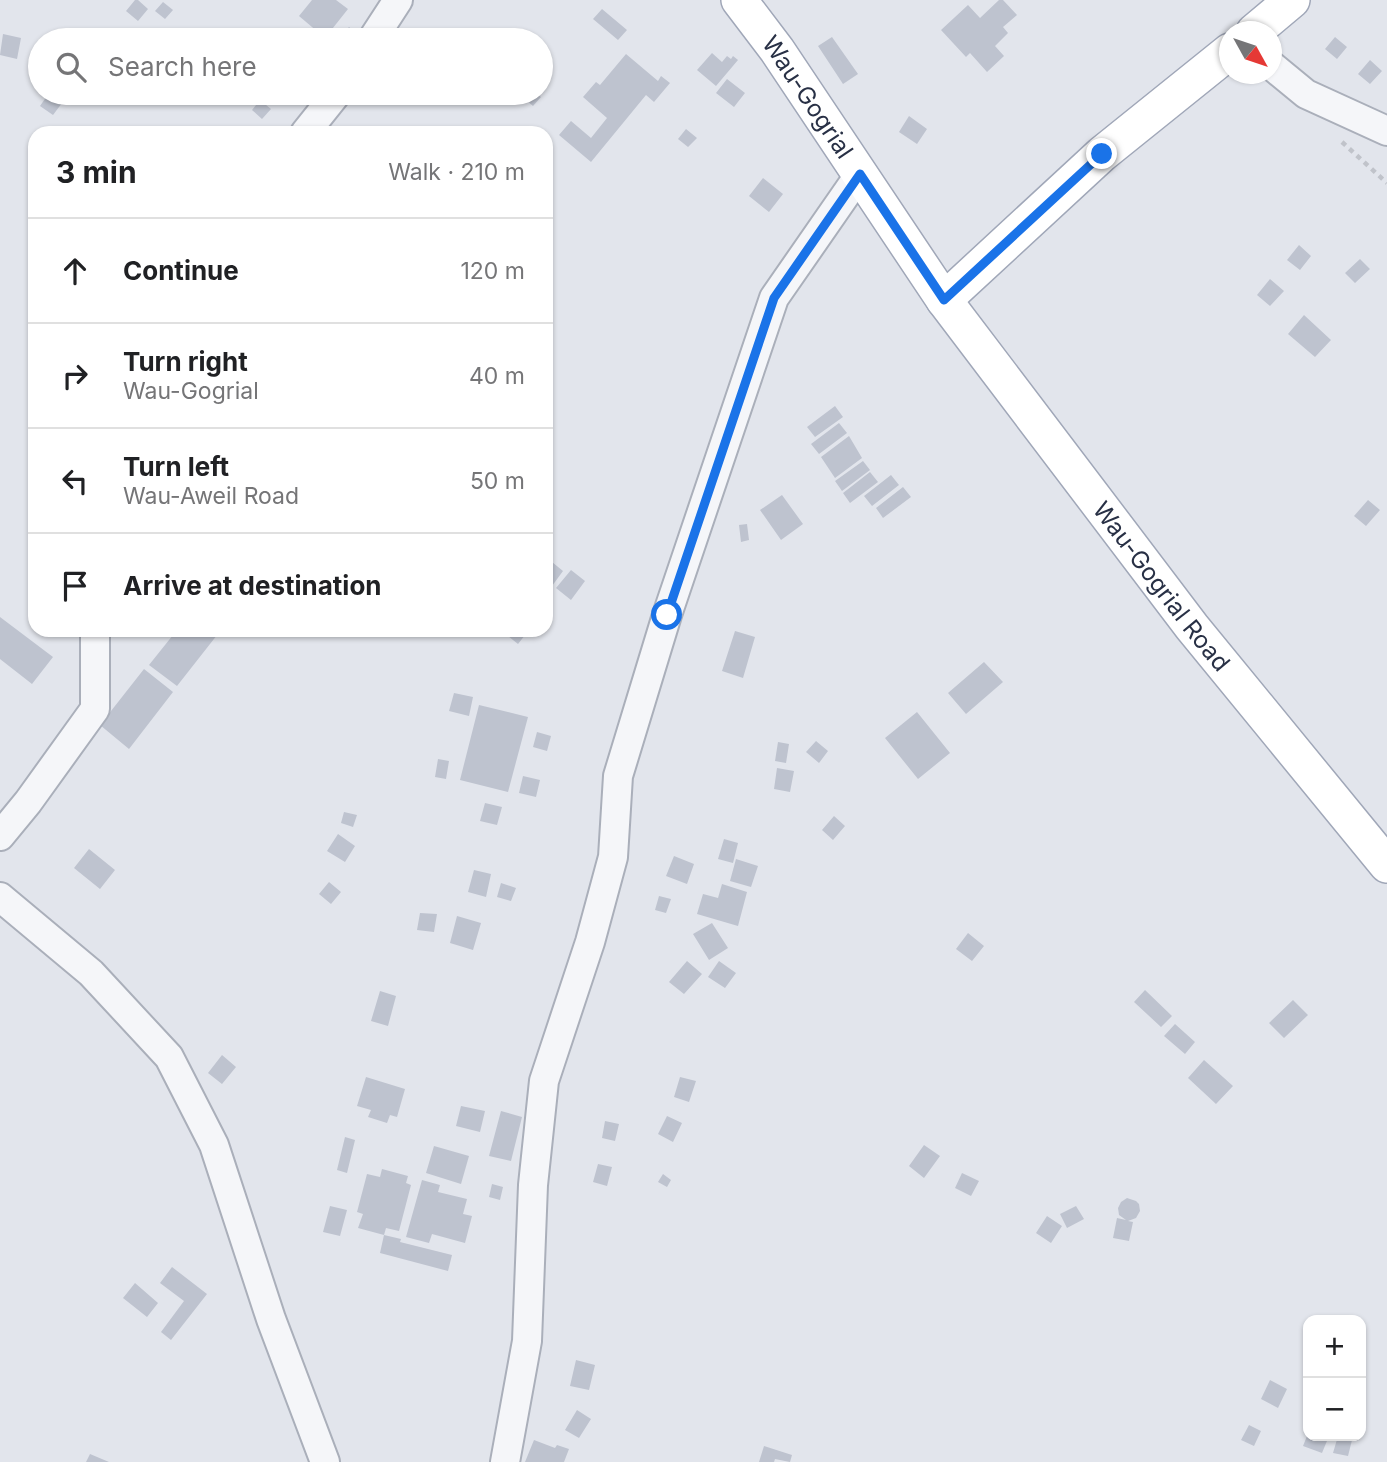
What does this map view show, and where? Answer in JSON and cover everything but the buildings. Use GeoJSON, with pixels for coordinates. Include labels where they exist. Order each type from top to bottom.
{"type":"FeatureCollection","features":[{"type":"Feature","properties":{"kind":"main road","name":"Wau-Gogrial"},"geometry":{"type":"LineString","coordinates":[[738,0],[777,50],[944,300]]}},
{"type":"Feature","properties":{"kind":"main road"},"geometry":{"type":"LineString","coordinates":[[1267,21],[1292,0]]}},
{"type":"Feature","properties":{"kind":"main road"},"geometry":{"type":"LineString","coordinates":[[944,300],[1102,154],[1219,60]]}},
{"type":"Feature","properties":{"kind":"main road","name":"Wau-Gogrial Road"},"geometry":{"type":"LineString","coordinates":[[944,300],[1192,626],[1387,865]]}},
{"type":"Feature","properties":{"kind":"street"},"geometry":{"type":"LineString","coordinates":[[380,28],[398,0]]}},
{"type":"Feature","properties":{"kind":"street"},"geometry":{"type":"LineString","coordinates":[[1282,74],[1306,94],[1387,131]]}},
{"type":"Feature","properties":{"kind":"street"},"geometry":{"type":"LineString","coordinates":[[311,126],[327,105]]}},
{"type":"Feature","properties":{"kind":"street"},"geometry":{"type":"LineString","coordinates":[[505,1462],[527,1341],[533,1185],[544,1081],[590,942],[613,857],[618,776],[667,615],[774,298],[860,174]]}},
{"type":"Feature","properties":{"kind":"street"},"geometry":{"type":"LineString","coordinates":[[0,836],[95,709],[95,637]]}},
{"type":"Feature","properties":{"kind":"street"},"geometry":{"type":"LineString","coordinates":[[0,897],[91,973],[169,1058],[214,1146],[271,1319],[325,1462]]}},
{"type":"Feature","properties":{"kind":"route"},"geometry":{"type":"LineString","coordinates":[[667,615],[774,298],[860,174],[944,300],[1102,154]]}}]}
